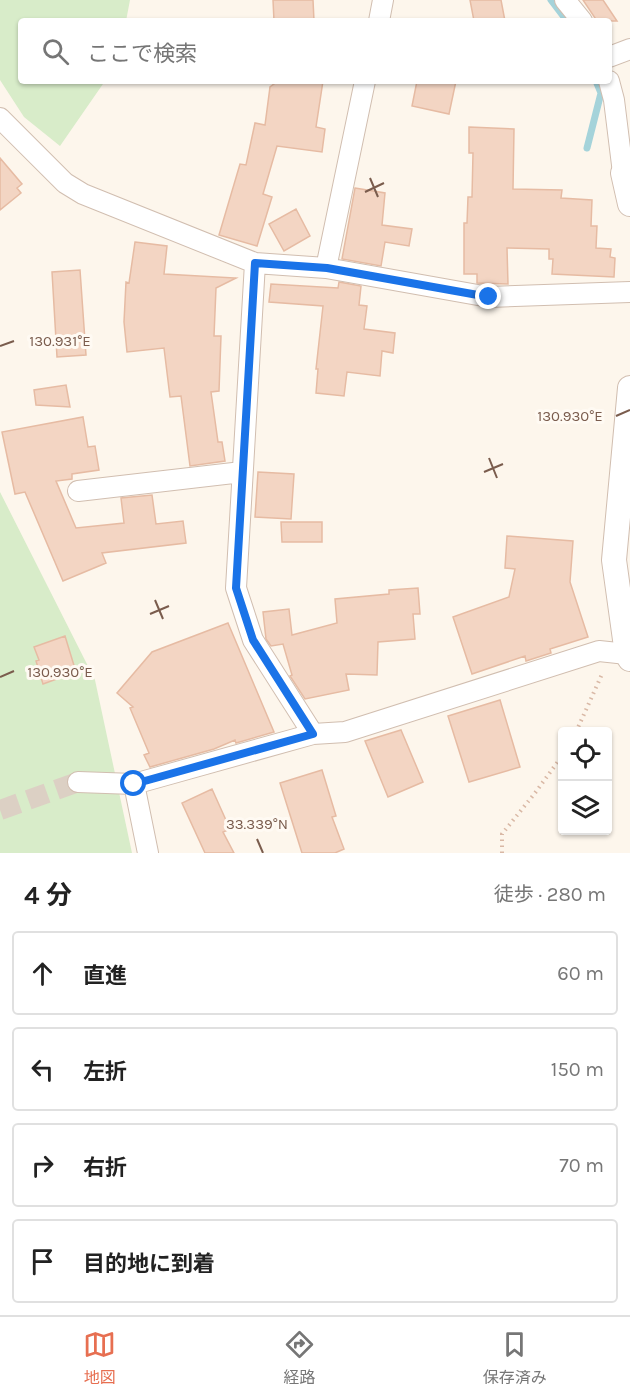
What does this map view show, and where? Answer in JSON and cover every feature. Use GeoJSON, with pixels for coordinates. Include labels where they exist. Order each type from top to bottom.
{"type":"FeatureCollection","features":[{"type":"Feature","properties":{"kind":"street"},"geometry":{"type":"LineString","coordinates":[[380,18],[383,0]]}},
{"type":"Feature","properties":{"kind":"street"},"geometry":{"type":"LineString","coordinates":[[565,0],[580,18]]}},
{"type":"Feature","properties":{"kind":"street"},"geometry":{"type":"LineString","coordinates":[[612,56],[630,49]]}},
{"type":"Feature","properties":{"kind":"street"},"geometry":{"type":"LineString","coordinates":[[327,268],[365,84]]}},
{"type":"Feature","properties":{"kind":"street"},"geometry":{"type":"LineString","coordinates":[[610,84],[630,204]]}},
{"type":"Feature","properties":{"kind":"street"},"geometry":{"type":"LineString","coordinates":[[0,118],[64,183],[83,194],[255,263],[327,268],[489,297],[630,292]]}},
{"type":"Feature","properties":{"kind":"street"},"geometry":{"type":"LineString","coordinates":[[255,263],[236,588],[253,640],[313,734]]}},
{"type":"Feature","properties":{"kind":"street"},"geometry":{"type":"LineString","coordinates":[[78,782],[134,784],[313,734],[345,732],[599,651],[623,655],[623,558],[630,388]]}},
{"type":"Feature","properties":{"kind":"street"},"geometry":{"type":"LineString","coordinates":[[78,491],[242,472]]}},
{"type":"Feature","properties":{"kind":"street"},"geometry":{"type":"LineString","coordinates":[[134,784],[148,853]]}},
{"type":"Feature","properties":{"kind":"path"},"geometry":{"type":"LineString","coordinates":[[579,727],[623,655]]}},
{"type":"Feature","properties":{"kind":"path"},"geometry":{"type":"LineString","coordinates":[[502,853],[502,834],[558,761]]}},
{"type":"Feature","properties":{"kind":"green space"},"geometry":{"type":"Polygon","coordinates":[[[0,0],[130,0],[127,18],[18,18],[18,84],[103,84],[60,146],[24,117],[0,80],[0,0]]]}},
{"type":"Feature","properties":{"kind":"green space"},"geometry":{"type":"Polygon","coordinates":[[[0,492],[95,680],[132,853],[0,853],[0,492]]]}},
{"type":"Feature","properties":{"kind":"building"},"geometry":{"type":"Polygon","coordinates":[[[273,0],[313,0],[314,18],[274,18],[273,0]]]}},
{"type":"Feature","properties":{"kind":"building"},"geometry":{"type":"Polygon","coordinates":[[[470,0],[501,0],[504,18],[473,18],[470,0]]]}},
{"type":"Feature","properties":{"kind":"building"},"geometry":{"type":"Polygon","coordinates":[[[583,0],[603,0],[617,21],[612,21],[612,18],[595,18],[583,0]]]}},
{"type":"Feature","properties":{"kind":"building"},"geometry":{"type":"Polygon","coordinates":[[[274,84],[323,84],[316,127],[325,129],[322,152],[277,146],[263,194],[272,197],[257,246],[219,235],[240,164],[246,165],[255,123],[265,125],[270,87],[274,84]]]}},
{"type":"Feature","properties":{"kind":"building"},"geometry":{"type":"Polygon","coordinates":[[[416,84],[455,84],[449,114],[412,106],[416,84]]]}},
{"type":"Feature","properties":{"kind":"building"},"geometry":{"type":"Polygon","coordinates":[[[469,127],[514,129],[513,189],[562,190],[561,198],[592,200],[591,226],[597,226],[596,248],[611,249],[610,257],[615,258],[614,277],[552,274],[553,259],[549,259],[549,249],[507,248],[508,284],[477,283],[477,274],[464,274],[464,223],[467,223],[468,197],[472,197],[473,153],[469,153],[469,127]]]}},
{"type":"Feature","properties":{"kind":"building"},"geometry":{"type":"Polygon","coordinates":[[[0,158],[22,184],[17,188],[21,193],[0,210],[0,158]]]}},
{"type":"Feature","properties":{"kind":"building"},"geometry":{"type":"Polygon","coordinates":[[[355,188],[385,193],[382,225],[412,229],[409,246],[385,242],[381,266],[342,259],[355,188]]]}},
{"type":"Feature","properties":{"kind":"building"},"geometry":{"type":"Polygon","coordinates":[[[296,209],[310,236],[284,251],[269,224],[296,209]]]}},
{"type":"Feature","properties":{"kind":"building"},"geometry":{"type":"Polygon","coordinates":[[[135,242],[167,246],[164,274],[236,278],[216,288],[214,336],[221,336],[219,391],[211,392],[218,442],[222,442],[225,461],[190,466],[181,396],[170,397],[164,348],[127,352],[124,322],[126,282],[129,283],[135,242]]]}},
{"type":"Feature","properties":{"kind":"building"},"geometry":{"type":"Polygon","coordinates":[[[80,270],[86,355],[57,357],[52,272],[80,270]]]}},
{"type":"Feature","properties":{"kind":"building"},"geometry":{"type":"Polygon","coordinates":[[[339,282],[361,286],[359,305],[367,306],[364,329],[395,333],[393,353],[382,351],[380,376],[347,372],[344,396],[316,393],[318,369],[316,369],[323,306],[269,302],[271,284],[338,288],[339,282]]]}},
{"type":"Feature","properties":{"kind":"building"},"geometry":{"type":"Polygon","coordinates":[[[66,385],[70,407],[36,405],[34,390],[66,385]]]}},
{"type":"Feature","properties":{"kind":"building"},"geometry":{"type":"Polygon","coordinates":[[[83,417],[88,447],[95,446],[99,470],[72,474],[72,479],[56,481],[76,528],[124,523],[121,498],[152,495],[156,524],[183,521],[186,543],[102,553],[106,563],[63,581],[25,492],[15,494],[2,432],[83,417]]]}},
{"type":"Feature","properties":{"kind":"building"},"geometry":{"type":"Polygon","coordinates":[[[258,472],[294,474],[291,519],[255,517],[258,472]]]}},
{"type":"Feature","properties":{"kind":"building"},"geometry":{"type":"Polygon","coordinates":[[[281,522],[322,522],[322,542],[282,542],[281,522]]]}},
{"type":"Feature","properties":{"kind":"building"},"geometry":{"type":"Polygon","coordinates":[[[507,536],[573,541],[570,582],[588,637],[550,649],[551,653],[526,661],[525,656],[472,674],[453,617],[509,597],[515,569],[505,568],[507,536]]]}},
{"type":"Feature","properties":{"kind":"building"},"geometry":{"type":"Polygon","coordinates":[[[418,588],[420,614],[413,614],[415,639],[378,642],[377,675],[346,674],[349,690],[305,699],[290,676],[292,675],[283,644],[271,646],[266,639],[263,612],[289,609],[292,635],[337,623],[335,599],[389,594],[389,590],[418,588]]]}},
{"type":"Feature","properties":{"kind":"building"},"geometry":{"type":"Polygon","coordinates":[[[228,623],[274,732],[236,743],[235,740],[214,749],[150,767],[144,755],[149,753],[130,708],[133,707],[117,693],[152,652],[228,623]]]}},
{"type":"Feature","properties":{"kind":"building"},"geometry":{"type":"Polygon","coordinates":[[[65,636],[76,672],[43,684],[34,647],[65,636]]]}},
{"type":"Feature","properties":{"kind":"building"},"geometry":{"type":"Polygon","coordinates":[[[500,700],[520,767],[469,782],[448,716],[500,700]]]}},
{"type":"Feature","properties":{"kind":"building"},"geometry":{"type":"Polygon","coordinates":[[[401,730],[423,782],[388,797],[365,741],[401,730]]]}},
{"type":"Feature","properties":{"kind":"building"},"geometry":{"type":"Polygon","coordinates":[[[322,770],[336,816],[332,817],[344,849],[335,853],[302,853],[280,783],[322,770]]]}},
{"type":"Feature","properties":{"kind":"building"},"geometry":{"type":"Polygon","coordinates":[[[212,789],[230,829],[223,832],[234,853],[205,853],[182,803],[212,789]]]}},
{"type":"Feature","properties":{"kind":"waterway"},"geometry":{"type":"LineString","coordinates":[[551,0],[565,18]]}},
{"type":"Feature","properties":{"kind":"waterway"},"geometry":{"type":"LineString","coordinates":[[587,148],[601,93],[597,84]]}},
{"type":"Feature","properties":{"kind":"tunnel"},"geometry":{"type":"LineString","coordinates":[[0,810],[78,782]]}},
{"type":"Feature","properties":{"kind":"route"},"geometry":{"type":"LineString","coordinates":[[134,784],[313,734],[253,640],[236,588],[255,263],[327,268],[489,297]]}}]}
